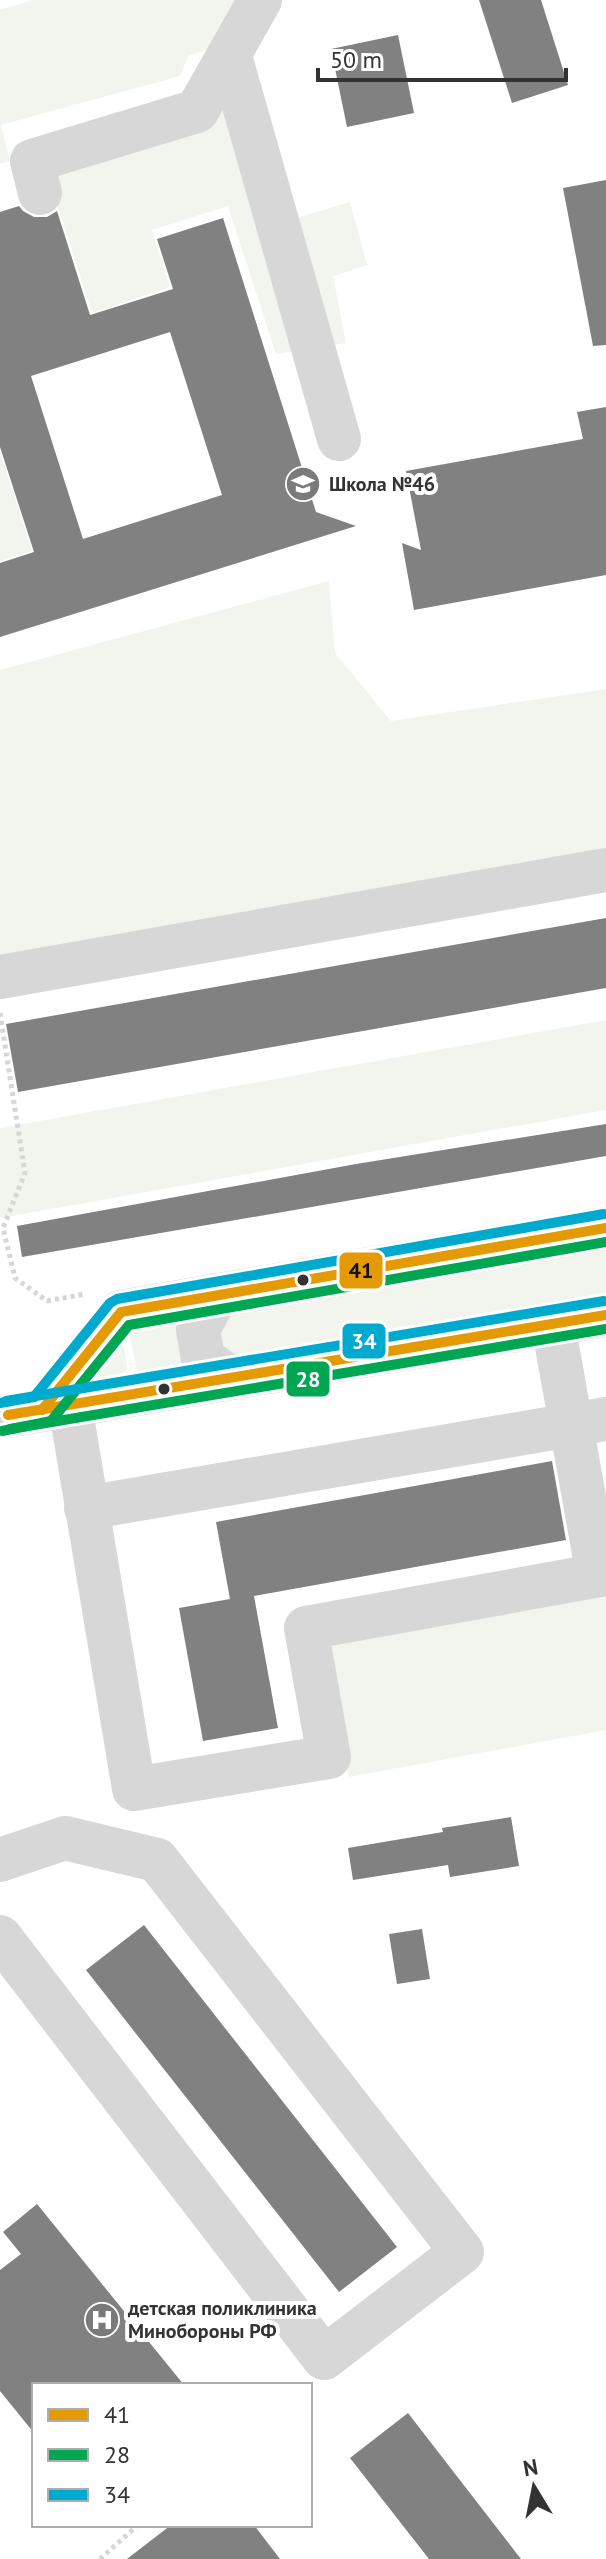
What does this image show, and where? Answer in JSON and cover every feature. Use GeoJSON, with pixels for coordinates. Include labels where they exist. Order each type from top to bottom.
{"type":"FeatureCollection","features":[{"type":"Feature","properties":{"kind":"street"},"geometry":{"type":"LineString","coordinates":[[40,193],[32,161],[197,111],[260,0]]}},
{"type":"Feature","properties":{"kind":"street"},"geometry":{"type":"LineString","coordinates":[[230,56],[339,439]]}},
{"type":"Feature","properties":{"kind":"street"},"geometry":{"type":"LineString","coordinates":[[0,977],[606,870]]}},
{"type":"Feature","properties":{"kind":"street"},"geometry":{"type":"LineString","coordinates":[[37,1411],[121,1312],[606,1228]]}},
{"type":"Feature","properties":{"kind":"street"},"geometry":{"type":"LineString","coordinates":[[217,1295],[198,1329],[203,1359],[231,1378]]}},
{"type":"Feature","properties":{"kind":"street"},"geometry":{"type":"LineString","coordinates":[[37,1411],[606,1315]]}},
{"type":"Feature","properties":{"kind":"street"},"geometry":{"type":"LineString","coordinates":[[37,1411],[86,1508],[134,1789],[329,1757],[306,1628],[602,1575],[588,1422],[553,1324]]}},
{"type":"Feature","properties":{"kind":"street"},"geometry":{"type":"LineString","coordinates":[[86,1508],[588,1422]]}},
{"type":"Feature","properties":{"kind":"street"},"geometry":{"type":"LineString","coordinates":[[0,1860],[65,1838],[157,1860],[462,2252],[324,2358],[0,1937]]}},
{"type":"Feature","properties":{"kind":"path"},"geometry":{"type":"LineString","coordinates":[[0,1012],[25,1173],[3,1228],[15,1278],[47,1301],[90,1293]]}},
{"type":"Feature","properties":{"kind":"path"},"geometry":{"type":"LineString","coordinates":[[100,2559],[136,2527]]}},
{"type":"Feature","properties":{"kind":"shaded area"},"geometry":{"type":"Polygon","coordinates":[[[33,0],[252,0],[236,39],[188,56],[180,76],[1,125],[10,161],[0,164],[0,10],[33,0]]]}},
{"type":"Feature","properties":{"kind":"shaded area"},"geometry":{"type":"Polygon","coordinates":[[[236,108],[293,219],[350,202],[367,265],[333,276],[346,343],[276,354],[228,206],[152,230],[170,287],[92,313],[45,166],[236,108]]]}},
{"type":"Feature","properties":{"kind":"shaded area"},"geometry":{"type":"Polygon","coordinates":[[[0,452],[32,551],[0,561],[0,452]]]}},
{"type":"Feature","properties":{"kind":"shaded area"},"geometry":{"type":"Polygon","coordinates":[[[329,581],[335,653],[391,721],[606,689],[606,859],[0,966],[0,670],[329,581]]]}},
{"type":"Feature","properties":{"kind":"shaded area"},"geometry":{"type":"Polygon","coordinates":[[[606,1020],[606,1110],[0,1218],[0,1128],[606,1020]]]}},
{"type":"Feature","properties":{"kind":"shaded area"},"geometry":{"type":"Polygon","coordinates":[[[606,1249],[606,1296],[224,1364],[217,1317],[606,1249]]]}},
{"type":"Feature","properties":{"kind":"shaded area"},"geometry":{"type":"Polygon","coordinates":[[[190,1322],[191,1361],[139,1380],[129,1333],[190,1322]]]}},
{"type":"Feature","properties":{"kind":"shaded area"},"geometry":{"type":"Polygon","coordinates":[[[122,1334],[129,1380],[70,1391],[122,1334]]]}},
{"type":"Feature","properties":{"kind":"shaded area"},"geometry":{"type":"Polygon","coordinates":[[[606,1588],[606,1730],[349,1777],[324,1639],[606,1588]]]}},
{"type":"Feature","properties":{"kind":"building"},"geometry":{"type":"Polygon","coordinates":[[[479,0],[541,0],[568,85],[512,103],[479,0]]]}},
{"type":"Feature","properties":{"kind":"building"},"geometry":{"type":"Polygon","coordinates":[[[398,35],[414,113],[347,127],[331,49],[398,35]]]}},
{"type":"Feature","properties":{"kind":"building"},"geometry":{"type":"Polygon","coordinates":[[[606,180],[606,345],[593,346],[563,188],[606,180]]]}},
{"type":"Feature","properties":{"kind":"building"},"geometry":{"type":"Polygon","coordinates":[[[19,206],[34,217],[47,217],[57,211],[90,315],[173,289],[157,239],[223,218],[316,512],[356,526],[0,637],[0,563],[34,552],[0,447],[0,212],[19,206]],[[170,332],[31,376],[83,539],[222,495],[170,332]]]}},
{"type":"Feature","properties":{"kind":"building"},"geometry":{"type":"Polygon","coordinates":[[[606,407],[606,575],[414,610],[402,543],[421,550],[406,471],[583,439],[577,412],[606,407]]]}},
{"type":"Feature","properties":{"kind":"building"},"geometry":{"type":"Polygon","coordinates":[[[606,918],[606,988],[18,1092],[6,1024],[606,918]]]}},
{"type":"Feature","properties":{"kind":"building"},"geometry":{"type":"Polygon","coordinates":[[[606,1124],[606,1156],[22,1257],[17,1226],[356,1164],[606,1124]]]}},
{"type":"Feature","properties":{"kind":"building"},"geometry":{"type":"Polygon","coordinates":[[[552,1461],[566,1540],[254,1596],[278,1728],[203,1741],[179,1608],[230,1599],[216,1522],[552,1461]]]}},
{"type":"Feature","properties":{"kind":"building"},"geometry":{"type":"Polygon","coordinates":[[[511,1817],[519,1866],[450,1877],[448,1865],[353,1880],[348,1848],[511,1817]]]}},
{"type":"Feature","properties":{"kind":"building"},"geometry":{"type":"Polygon","coordinates":[[[144,1925],[397,2247],[339,2292],[86,1970],[144,1925]]]}},
{"type":"Feature","properties":{"kind":"building"},"geometry":{"type":"Polygon","coordinates":[[[422,1929],[430,1979],[397,1984],[389,1934],[422,1929]]]}},
{"type":"Feature","properties":{"kind":"building","name":"детская поликлиника Минобороны РФ"},"geometry":{"type":"Polygon","coordinates":[[[37,2204],[182,2383],[32,2383],[32,2431],[0,2391],[0,2270],[21,2254],[3,2232],[37,2204]]]}},
{"type":"Feature","properties":{"kind":"building"},"geometry":{"type":"Polygon","coordinates":[[[408,2413],[521,2559],[429,2559],[350,2458],[408,2413]]]}},
{"type":"Feature","properties":{"kind":"building"},"geometry":{"type":"Polygon","coordinates":[[[168,2527],[256,2527],[280,2559],[127,2559],[168,2527]]]}},
{"type":"Feature","properties":{"kind":"transit line","name":"34"},"geometry":{"type":"LineString","coordinates":[[0,1403],[34,1397],[110,1303],[117,1299],[604,1214]]}},
{"type":"Feature","properties":{"kind":"transit line","name":"41"},"geometry":{"type":"LineString","coordinates":[[42,1410],[121,1312],[606,1228]]}},
{"type":"Feature","properties":{"kind":"transit line","name":"28"},"geometry":{"type":"LineString","coordinates":[[2,1431],[51,1421],[129,1325],[606,1242]]}},
{"type":"Feature","properties":{"kind":"transit line","name":"34"},"geometry":{"type":"LineString","coordinates":[[6,1401],[604,1301]]}},
{"type":"Feature","properties":{"kind":"transit line","name":"41"},"geometry":{"type":"LineString","coordinates":[[8,1415],[606,1315]]}},
{"type":"Feature","properties":{"kind":"transit line","name":"28"},"geometry":{"type":"LineString","coordinates":[[10,1429],[606,1329]]}},
{"type":"Feature","properties":{"kind":"place","name":"Школа №46"},"geometry":{"type":"Point","coordinates":[303,484]}},
{"type":"Feature","properties":{"kind":"place","name":"детская поликлиника Минобороны РФ"},"geometry":{"type":"Point","coordinates":[102,2320]}}]}
